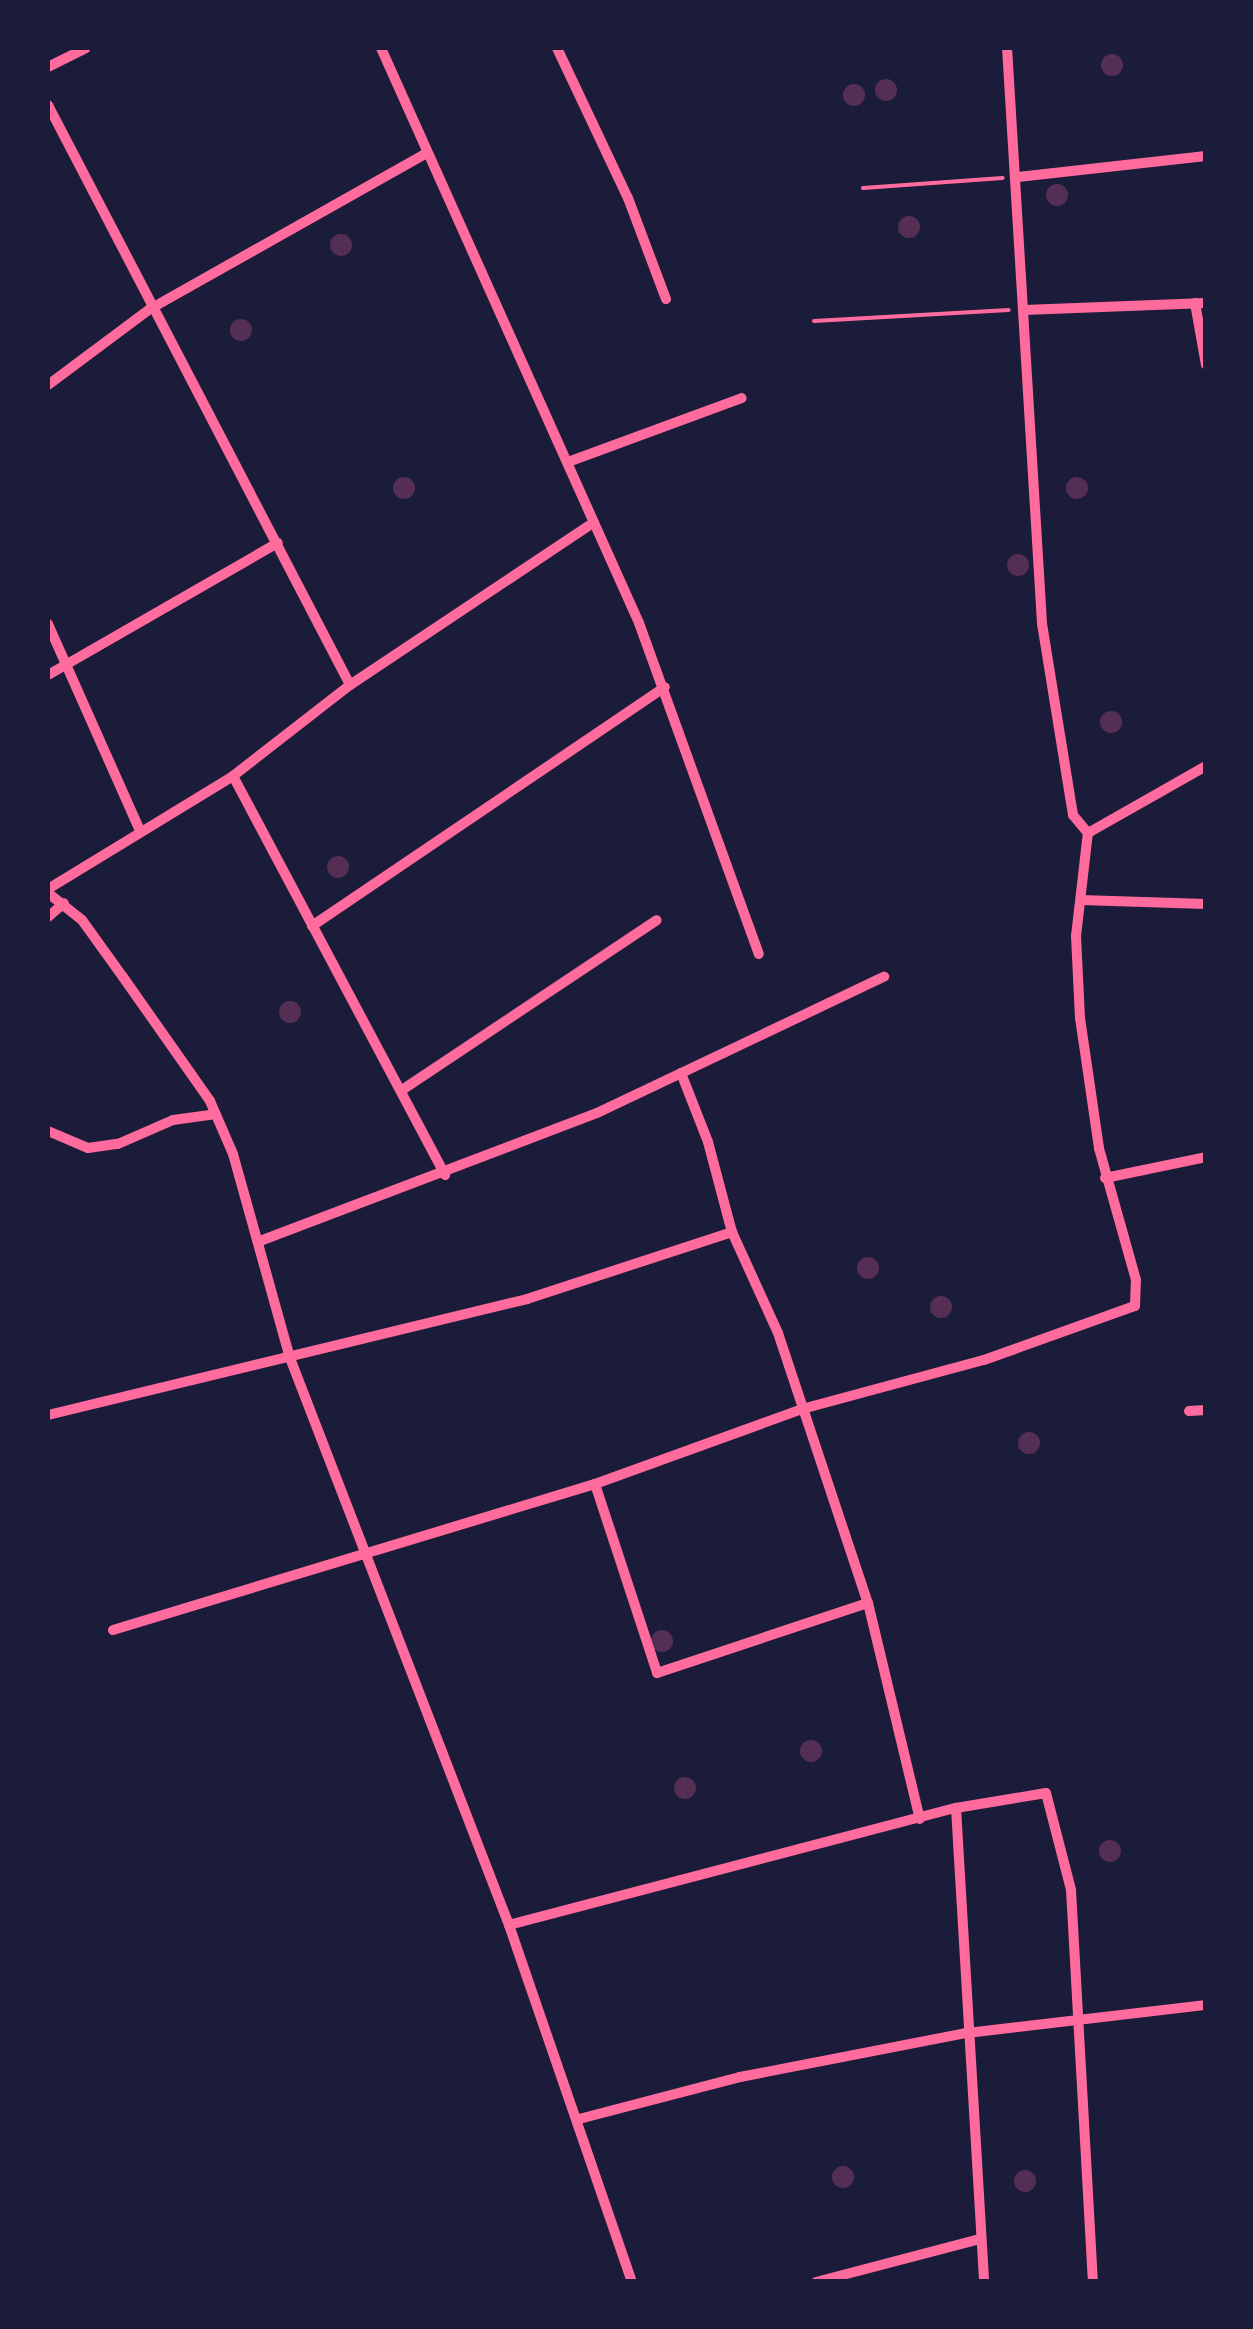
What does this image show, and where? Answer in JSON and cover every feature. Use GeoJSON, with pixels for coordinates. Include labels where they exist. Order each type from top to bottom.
{"type":"FeatureCollection","features":[{"type":"Feature","properties":{"kind":"street"},"geometry":{"type":"LineString","coordinates":[[48,67],[86,48]]}},
{"type":"Feature","properties":{"kind":"street"},"geometry":{"type":"LineString","coordinates":[[381,48],[665,687],[760,954]]}},
{"type":"Feature","properties":{"kind":"street"},"geometry":{"type":"LineString","coordinates":[[557,48],[628,198],[666,299]]}},
{"type":"Feature","properties":{"kind":"street"},"geometry":{"type":"LineString","coordinates":[[113,1630],[365,1549],[595,1484],[802,1409],[984,1360],[1128,1312],[1135,1306],[1136,1280],[1105,1178],[1080,1018],[1081,900],[1088,834],[1073,814],[1042,623],[1018,178],[1007,48]]}},
{"type":"Feature","properties":{"kind":"street"},"geometry":{"type":"LineString","coordinates":[[48,105],[150,309],[278,542],[350,686]]}},
{"type":"Feature","properties":{"kind":"street"},"geometry":{"type":"LineString","coordinates":[[48,385],[150,309],[427,153]]}},
{"type":"Feature","properties":{"kind":"street"},"geometry":{"type":"LineString","coordinates":[[1018,178],[1206,156]]}},
{"type":"Feature","properties":{"kind":"street"},"geometry":{"type":"LineString","coordinates":[[1024,310],[1200,303],[1206,365]]}},
{"type":"Feature","properties":{"kind":"street"},"geometry":{"type":"LineString","coordinates":[[568,462],[742,398]]}},
{"type":"Feature","properties":{"kind":"street"},"geometry":{"type":"LineString","coordinates":[[594,522],[350,686],[233,776],[48,891],[82,920],[216,1114],[260,1241],[290,1358],[509,1924],[632,2282]]}},
{"type":"Feature","properties":{"kind":"street"},"geometry":{"type":"LineString","coordinates":[[48,675],[278,542]]}},
{"type":"Feature","properties":{"kind":"street"},"geometry":{"type":"LineString","coordinates":[[48,624],[140,831]]}},
{"type":"Feature","properties":{"kind":"street"},"geometry":{"type":"LineString","coordinates":[[312,926],[665,687]]}},
{"type":"Feature","properties":{"kind":"street"},"geometry":{"type":"LineString","coordinates":[[1088,834],[1206,766]]}},
{"type":"Feature","properties":{"kind":"street"},"geometry":{"type":"LineString","coordinates":[[233,776],[445,1175]]}},
{"type":"Feature","properties":{"kind":"street"},"geometry":{"type":"LineString","coordinates":[[1081,900],[1206,904]]}},
{"type":"Feature","properties":{"kind":"street"},"geometry":{"type":"LineString","coordinates":[[48,917],[64,904]]}},
{"type":"Feature","properties":{"kind":"street"},"geometry":{"type":"LineString","coordinates":[[402,1090],[657,920]]}},
{"type":"Feature","properties":{"kind":"street"},"geometry":{"type":"LineString","coordinates":[[260,1241],[445,1175],[681,1073],[884,977]]}},
{"type":"Feature","properties":{"kind":"street"},"geometry":{"type":"LineString","coordinates":[[681,1073],[708,1142],[732,1232],[778,1332],[868,1602],[920,1819]]}},
{"type":"Feature","properties":{"kind":"street"},"geometry":{"type":"LineString","coordinates":[[48,1131],[88,1148],[118,1144],[173,1120],[216,1114]]}},
{"type":"Feature","properties":{"kind":"street"},"geometry":{"type":"LineString","coordinates":[[1105,1178],[1206,1157]]}},
{"type":"Feature","properties":{"kind":"street"},"geometry":{"type":"LineString","coordinates":[[48,1415],[526,1300],[732,1232]]}},
{"type":"Feature","properties":{"kind":"street"},"geometry":{"type":"LineString","coordinates":[[1190,1412],[1206,1410]]}},
{"type":"Feature","properties":{"kind":"street"},"geometry":{"type":"LineString","coordinates":[[595,1484],[657,1673],[868,1602]]}},
{"type":"Feature","properties":{"kind":"street"},"geometry":{"type":"LineString","coordinates":[[509,1924],[956,1808],[1040,1790],[1050,1798],[1072,1890],[1093,2282]]}},
{"type":"Feature","properties":{"kind":"street"},"geometry":{"type":"LineString","coordinates":[[956,1808],[966,2033],[984,2282]]}},
{"type":"Feature","properties":{"kind":"street"},"geometry":{"type":"LineString","coordinates":[[579,2120],[740,2078],[966,2033],[1080,2024],[1206,2005]]}},
{"type":"Feature","properties":{"kind":"street"},"geometry":{"type":"LineString","coordinates":[[816,2282],[980,2239]]}},
{"type":"Feature","properties":{"kind":"path"},"geometry":{"type":"LineString","coordinates":[[863,188],[1018,178]]}},
{"type":"Feature","properties":{"kind":"path"},"geometry":{"type":"LineString","coordinates":[[814,321],[1024,310]]}},
{"type":"Feature","properties":{"kind":"building"},"geometry":{"type":"Polygon","coordinates":[[[1112,54],[1120,57],[1120,73],[1112,76],[1104,73],[1101,65],[1104,57],[1112,54]]]}},
{"type":"Feature","properties":{"kind":"building"},"geometry":{"type":"Polygon","coordinates":[[[886,79],[894,82],[894,98],[886,101],[878,98],[875,90],[878,82],[886,79]]]}},
{"type":"Feature","properties":{"kind":"building"},"geometry":{"type":"Polygon","coordinates":[[[854,84],[862,87],[862,103],[854,106],[846,103],[843,95],[846,87],[854,84]]]}},
{"type":"Feature","properties":{"kind":"building"},"geometry":{"type":"Polygon","coordinates":[[[1057,184],[1065,187],[1065,203],[1057,206],[1049,203],[1046,195],[1049,187],[1057,184]]]}},
{"type":"Feature","properties":{"kind":"building"},"geometry":{"type":"Polygon","coordinates":[[[909,216],[917,219],[917,235],[909,238],[901,235],[898,227],[901,219],[909,216]]]}},
{"type":"Feature","properties":{"kind":"building"},"geometry":{"type":"Polygon","coordinates":[[[341,234],[349,237],[349,253],[341,256],[333,253],[330,245],[333,237],[341,234]]]}},
{"type":"Feature","properties":{"kind":"building"},"geometry":{"type":"Polygon","coordinates":[[[241,319],[249,322],[249,338],[241,341],[233,338],[230,330],[233,322],[241,319]]]}},
{"type":"Feature","properties":{"kind":"building"},"geometry":{"type":"Polygon","coordinates":[[[404,477],[412,480],[412,496],[404,499],[396,496],[393,488],[396,480],[404,477]]]}},
{"type":"Feature","properties":{"kind":"building"},"geometry":{"type":"Polygon","coordinates":[[[1077,477],[1085,480],[1085,496],[1077,499],[1069,496],[1066,488],[1069,480],[1077,477]]]}},
{"type":"Feature","properties":{"kind":"building"},"geometry":{"type":"Polygon","coordinates":[[[1018,554],[1026,557],[1026,573],[1018,576],[1010,573],[1007,565],[1010,557],[1018,554]]]}},
{"type":"Feature","properties":{"kind":"building"},"geometry":{"type":"Polygon","coordinates":[[[1111,711],[1119,714],[1119,730],[1111,733],[1103,730],[1100,722],[1103,714],[1111,711]]]}},
{"type":"Feature","properties":{"kind":"building"},"geometry":{"type":"Polygon","coordinates":[[[338,856],[346,859],[346,875],[338,878],[330,875],[327,867],[330,859],[338,856]]]}},
{"type":"Feature","properties":{"kind":"building"},"geometry":{"type":"Polygon","coordinates":[[[290,1001],[298,1004],[298,1020],[290,1023],[282,1020],[279,1012],[282,1004],[290,1001]]]}},
{"type":"Feature","properties":{"kind":"building"},"geometry":{"type":"Polygon","coordinates":[[[868,1257],[876,1260],[876,1276],[868,1279],[860,1276],[857,1268],[860,1260],[868,1257]]]}},
{"type":"Feature","properties":{"kind":"building"},"geometry":{"type":"Polygon","coordinates":[[[941,1296],[949,1299],[949,1315],[941,1318],[933,1315],[930,1307],[933,1299],[941,1296]]]}},
{"type":"Feature","properties":{"kind":"building"},"geometry":{"type":"Polygon","coordinates":[[[1029,1432],[1037,1435],[1037,1451],[1029,1454],[1021,1451],[1018,1443],[1021,1435],[1029,1432]]]}},
{"type":"Feature","properties":{"kind":"building"},"geometry":{"type":"Polygon","coordinates":[[[662,1630],[670,1633],[670,1649],[662,1652],[654,1649],[651,1641],[654,1633],[662,1630]]]}},
{"type":"Feature","properties":{"kind":"building"},"geometry":{"type":"Polygon","coordinates":[[[811,1740],[819,1743],[819,1759],[811,1762],[803,1759],[800,1751],[803,1743],[811,1740]]]}},
{"type":"Feature","properties":{"kind":"building"},"geometry":{"type":"Polygon","coordinates":[[[685,1777],[693,1780],[693,1796],[685,1799],[677,1796],[674,1788],[677,1780],[685,1777]]]}},
{"type":"Feature","properties":{"kind":"building"},"geometry":{"type":"Polygon","coordinates":[[[1110,1840],[1118,1843],[1118,1859],[1110,1862],[1102,1859],[1099,1851],[1102,1843],[1110,1840]]]}},
{"type":"Feature","properties":{"kind":"building"},"geometry":{"type":"Polygon","coordinates":[[[843,2166],[851,2169],[851,2185],[843,2188],[835,2185],[832,2177],[835,2169],[843,2166]]]}},
{"type":"Feature","properties":{"kind":"building"},"geometry":{"type":"Polygon","coordinates":[[[1025,2170],[1033,2173],[1033,2189],[1025,2192],[1017,2189],[1014,2181],[1017,2173],[1025,2170]]]}}]}
